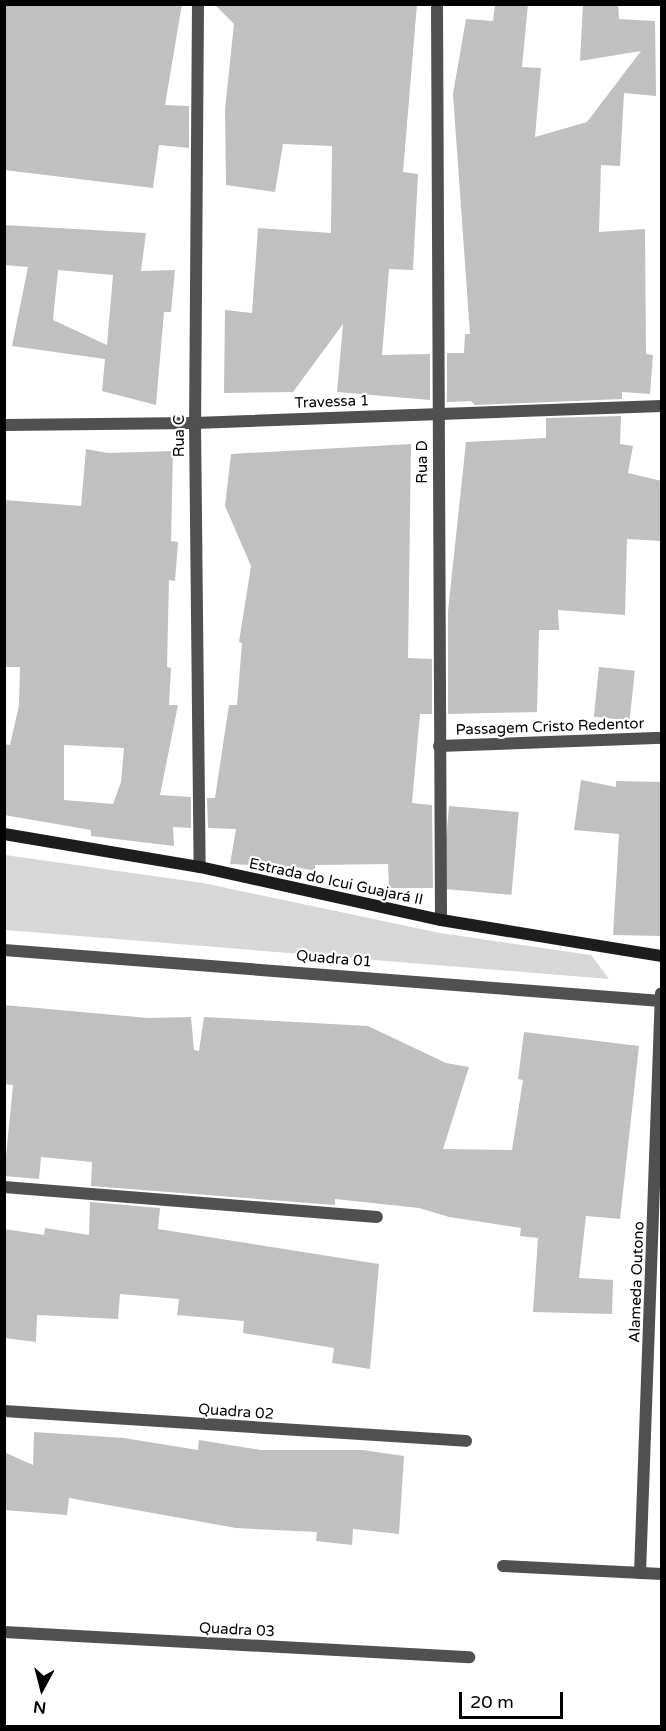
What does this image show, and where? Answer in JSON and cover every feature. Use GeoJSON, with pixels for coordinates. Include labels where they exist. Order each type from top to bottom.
{"type":"FeatureCollection","features":[{"type":"Feature","properties":{"kind":"main road","name":"Estrada do Icui Guajará II"},"geometry":{"type":"LineString","coordinates":[[4,834],[200,867],[441,920],[662,956]]}},
{"type":"Feature","properties":{"kind":"street","name":"Rua C"},"geometry":{"type":"LineString","coordinates":[[198,4],[195,423],[200,867]]}},
{"type":"Feature","properties":{"kind":"street","name":"Rua D"},"geometry":{"type":"LineString","coordinates":[[437,4],[441,920]]}},
{"type":"Feature","properties":{"kind":"street","name":"Travessa 1"},"geometry":{"type":"LineString","coordinates":[[4,424],[195,423],[662,406]]}},
{"type":"Feature","properties":{"kind":"street","name":"Passagem Cristo Redentor"},"geometry":{"type":"LineString","coordinates":[[439,746],[662,738]]}},
{"type":"Feature","properties":{"kind":"street","name":"Quadra 01"},"geometry":{"type":"LineString","coordinates":[[4,950],[661,1000]]}},
{"type":"Feature","properties":{"kind":"street","name":"Alameda Outono"},"geometry":{"type":"LineString","coordinates":[[640,1573],[657,1301],[662,993]]}},
{"type":"Feature","properties":{"kind":"street"},"geometry":{"type":"LineString","coordinates":[[4,1187],[377,1217]]}},
{"type":"Feature","properties":{"kind":"street","name":"Quadra 02"},"geometry":{"type":"LineString","coordinates":[[4,1411],[466,1441]]}},
{"type":"Feature","properties":{"kind":"street"},"geometry":{"type":"LineString","coordinates":[[503,1566],[662,1574]]}},
{"type":"Feature","properties":{"kind":"street","name":"Quadra 03"},"geometry":{"type":"LineString","coordinates":[[4,1632],[469,1657]]}},
{"type":"Feature","properties":{"kind":"shaded area"},"geometry":{"type":"Polygon","coordinates":[[[5,855],[203,883],[440,933],[591,955],[609,979],[5,930],[5,855]]]}},
{"type":"Feature","properties":{"kind":"building"},"geometry":{"type":"Polygon","coordinates":[[[4,4],[182,4],[165,105],[189,106],[189,148],[159,145],[153,188],[4,170],[4,4]]]}},
{"type":"Feature","properties":{"kind":"building"},"geometry":{"type":"Polygon","coordinates":[[[214,4],[417,4],[403,172],[418,174],[413,270],[389,269],[382,355],[430,354],[430,400],[337,392],[343,324],[293,392],[224,393],[225,310],[252,313],[258,228],[331,233],[332,146],[283,144],[275,192],[226,185],[225,109],[234,24],[214,4]]]}},
{"type":"Feature","properties":{"kind":"building"},"geometry":{"type":"Polygon","coordinates":[[[495,4],[528,4],[522,67],[541,68],[535,137],[587,122],[641,51],[580,61],[583,4],[618,4],[619,19],[655,21],[656,96],[624,93],[620,166],[601,165],[599,232],[645,229],[646,354],[653,355],[650,394],[622,392],[622,399],[475,405],[471,401],[447,402],[447,353],[464,353],[465,334],[470,334],[453,94],[466,19],[493,21],[495,4]]]}},
{"type":"Feature","properties":{"kind":"building"},"geometry":{"type":"Polygon","coordinates":[[[4,225],[146,233],[141,271],[175,270],[171,312],[164,312],[156,405],[102,391],[105,359],[12,346],[28,267],[4,265],[4,225]],[[58,270],[53,320],[107,345],[113,275],[58,270]]]}},
{"type":"Feature","properties":{"kind":"building"},"geometry":{"type":"Polygon","coordinates":[[[621,416],[620,444],[633,446],[628,473],[662,481],[662,541],[627,539],[625,615],[558,610],[559,630],[539,630],[537,712],[448,714],[448,611],[466,442],[546,438],[546,418],[621,416]]]}},
{"type":"Feature","properties":{"kind":"building"},"geometry":{"type":"Polygon","coordinates":[[[411,444],[408,658],[432,659],[432,714],[420,714],[412,803],[432,805],[433,888],[389,888],[388,864],[315,865],[315,871],[296,867],[230,864],[236,829],[208,828],[207,798],[215,798],[229,705],[237,705],[242,643],[239,642],[251,566],[225,506],[231,454],[411,444]]]}},
{"type":"Feature","properties":{"kind":"building"},"geometry":{"type":"Polygon","coordinates":[[[86,449],[108,453],[173,451],[171,541],[178,542],[175,581],[169,580],[167,667],[171,668],[169,705],[178,705],[160,795],[191,797],[191,828],[173,827],[174,846],[91,836],[91,830],[4,815],[4,744],[10,745],[19,705],[20,667],[4,667],[4,500],[81,506],[86,449]],[[64,745],[64,800],[113,804],[121,782],[124,748],[64,745]]]}},
{"type":"Feature","properties":{"kind":"building"},"geometry":{"type":"Polygon","coordinates":[[[599,667],[635,671],[630,720],[594,717],[599,667]]]}},
{"type":"Feature","properties":{"kind":"building"},"geometry":{"type":"Polygon","coordinates":[[[581,780],[616,787],[616,781],[662,782],[662,936],[613,935],[619,834],[574,830],[581,780]]]}},
{"type":"Feature","properties":{"kind":"building"},"geometry":{"type":"Polygon","coordinates":[[[449,806],[519,812],[511,895],[442,889],[449,806]]]}},
{"type":"Feature","properties":{"kind":"building"},"geometry":{"type":"Polygon","coordinates":[[[4,1005],[148,1018],[191,1017],[194,1050],[199,1051],[204,1017],[368,1026],[446,1063],[469,1067],[443,1149],[512,1150],[523,1080],[518,1079],[524,1032],[639,1046],[620,1219],[586,1216],[579,1278],[613,1280],[612,1314],[533,1312],[538,1238],[520,1236],[521,1228],[449,1217],[419,1208],[335,1199],[335,1205],[91,1186],[92,1162],[41,1157],[39,1179],[4,1176],[13,1085],[4,1084],[4,1005]]]}},
{"type":"Feature","properties":{"kind":"building"},"geometry":{"type":"Polygon","coordinates":[[[90,1202],[160,1208],[158,1229],[379,1264],[370,1369],[332,1363],[334,1348],[243,1333],[244,1321],[177,1315],[179,1299],[120,1294],[118,1319],[37,1315],[36,1342],[4,1338],[4,1229],[44,1235],[45,1228],[89,1235],[90,1202]]]}},
{"type":"Feature","properties":{"kind":"building"},"geometry":{"type":"Polygon","coordinates":[[[34,1432],[124,1438],[198,1450],[199,1440],[261,1450],[362,1450],[404,1456],[399,1534],[353,1529],[352,1545],[316,1541],[317,1532],[236,1528],[69,1498],[67,1515],[4,1510],[4,1452],[33,1465],[34,1432]]]}}]}
